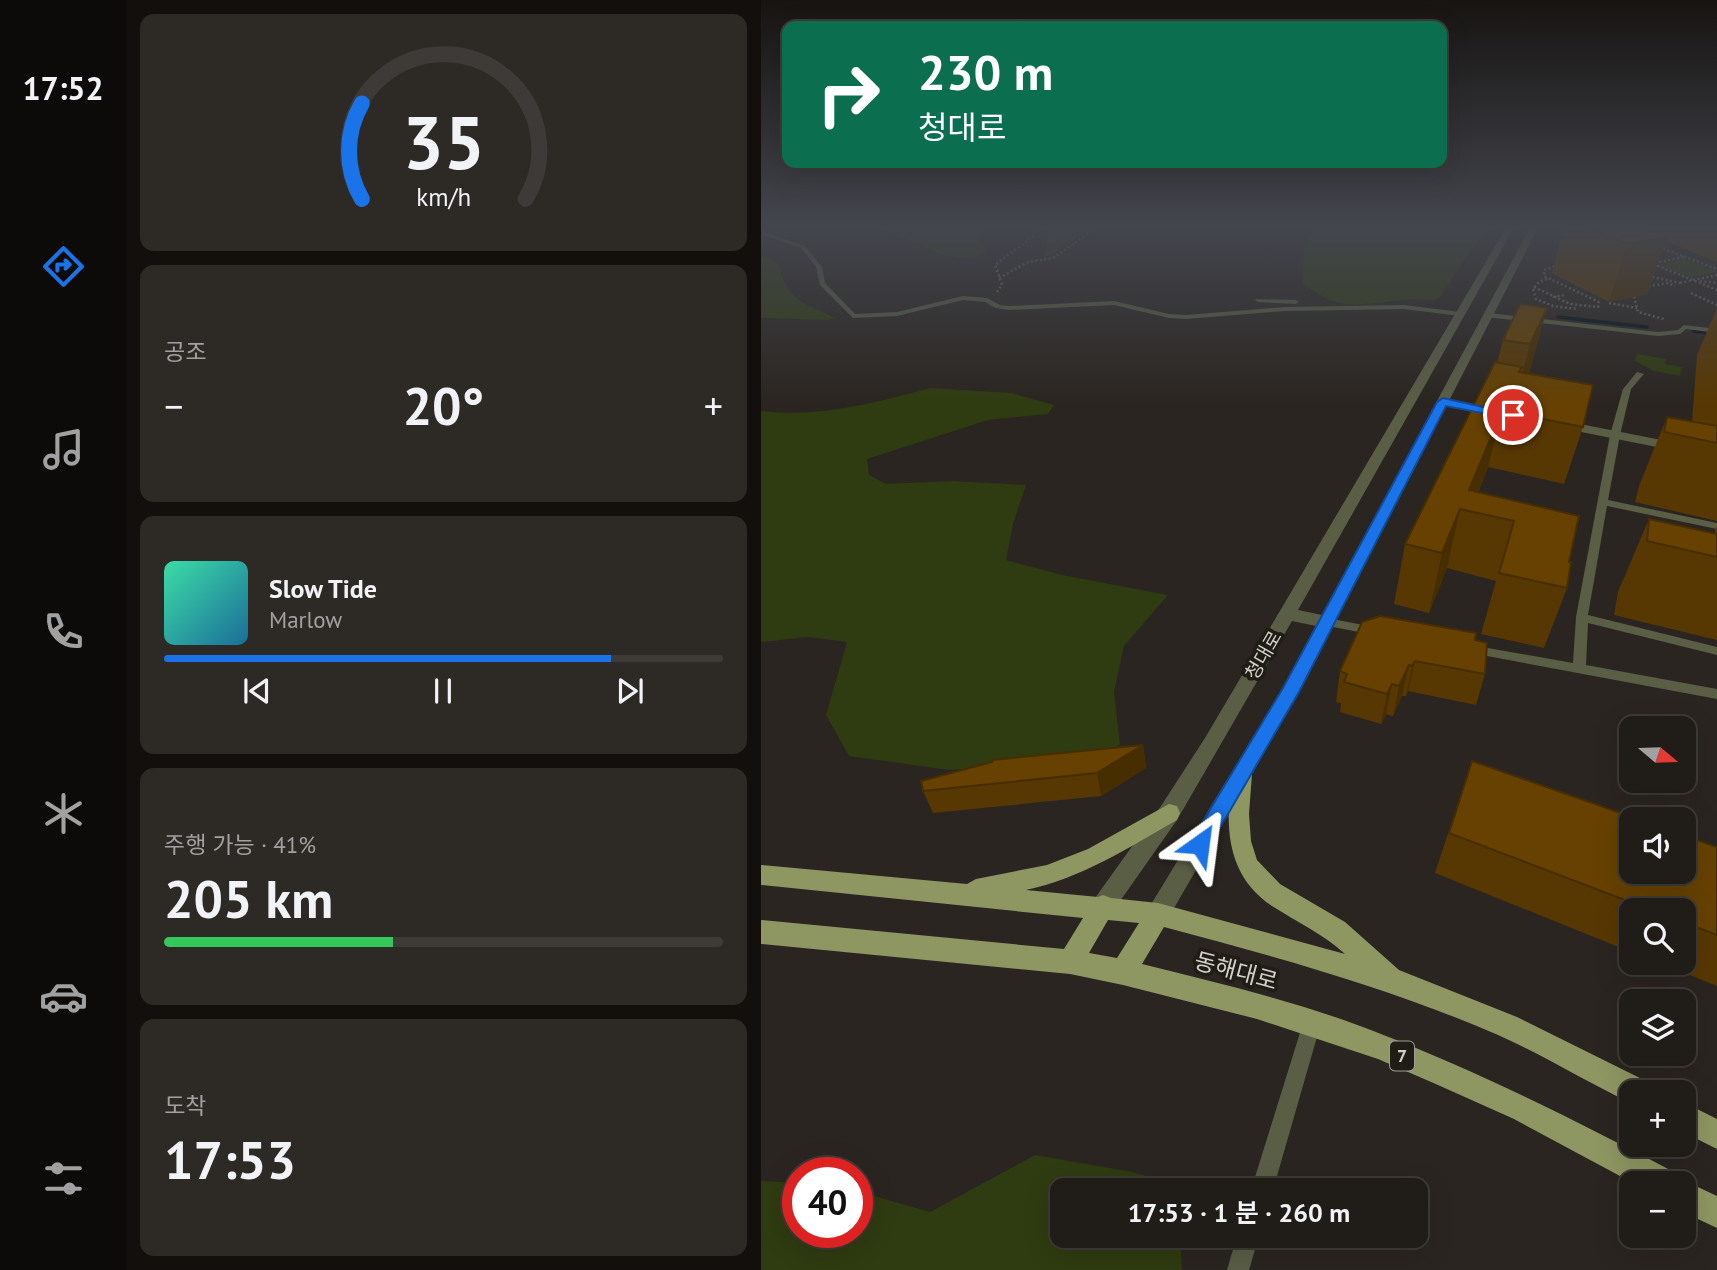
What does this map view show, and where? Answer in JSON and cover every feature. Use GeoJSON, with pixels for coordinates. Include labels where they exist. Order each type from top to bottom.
{"type":"FeatureCollection","features":[{"type":"Feature","properties":{"kind":"main road"},"geometry":{"type":"LineString","coordinates":[[1242,774],[1237,817],[1243,851],[1256,878],[1278,895],[1330,926],[1395,981]]}},
{"type":"Feature","properties":{"kind":"main road"},"geometry":{"type":"LineString","coordinates":[[960,894],[1048,875],[1096,856],[1169,813]]}},
{"type":"Feature","properties":{"kind":"main road","name":"동해대로"},"geometry":{"type":"LineString","coordinates":[[761,875],[1103,906],[1158,914],[1276,945],[1395,981],[1508,1026],[1619,1082]]}},
{"type":"Feature","properties":{"kind":"main road"},"geometry":{"type":"LineString","coordinates":[[1070,962],[1103,906]]}},
{"type":"Feature","properties":{"kind":"main road"},"geometry":{"type":"LineString","coordinates":[[1123,972],[1158,914]]}},
{"type":"Feature","properties":{"kind":"main road","name":"동해대로"},"geometry":{"type":"LineString","coordinates":[[761,932],[1070,962],[1123,972],[1257,1006],[1379,1046],[1511,1104],[1640,1171]]}},
{"type":"Feature","properties":{"kind":"main road"},"geometry":{"type":"LineString","coordinates":[[1696,1123],[1717,1135]]}},
{"type":"Feature","properties":{"kind":"main road"},"geometry":{"type":"LineString","coordinates":[[1696,1202],[1717,1213]]}},
{"type":"Feature","properties":{"kind":"street","name":"청대로"},"geometry":{"type":"LineString","coordinates":[[1158,914],[1242,774],[1327,622],[1428,399],[1460,314],[1477,285]]}},
{"type":"Feature","properties":{"kind":"street","name":"청대로"},"geometry":{"type":"LineString","coordinates":[[1103,906],[1169,813],[1287,614],[1428,399],[1489,316],[1505,285]]}},
{"type":"Feature","properties":{"kind":"street"},"geometry":{"type":"LineString","coordinates":[[1428,399],[1513,415]]}},
{"type":"Feature","properties":{"kind":"street"},"geometry":{"type":"LineString","coordinates":[[1551,423],[1615,435],[1652,447],[1717,455]]}},
{"type":"Feature","properties":{"kind":"street"},"geometry":{"type":"LineString","coordinates":[[1287,614],[1327,622]]}},
{"type":"Feature","properties":{"kind":"lane"},"geometry":{"type":"LineString","coordinates":[[823,285],[853,316],[897,314],[963,298],[987,300],[998,307],[1009,308],[1114,303],[1169,316],[1186,317],[1404,307],[1460,314]]}},
{"type":"Feature","properties":{"kind":"lane"},"geometry":{"type":"LineString","coordinates":[[1258,300],[1303,302],[1319,309]]}},
{"type":"Feature","properties":{"kind":"lane"},"geometry":{"type":"LineString","coordinates":[[1489,316],[1658,334],[1673,334],[1684,323],[1717,331]]}},
{"type":"Feature","properties":{"kind":"lane"},"geometry":{"type":"LineString","coordinates":[[1579,669],[1582,617],[1615,435],[1627,389],[1639,374]]}},
{"type":"Feature","properties":{"kind":"lane"},"geometry":{"type":"LineString","coordinates":[[1604,502],[1691,525],[1717,526]]}},
{"type":"Feature","properties":{"kind":"lane"},"geometry":{"type":"LineString","coordinates":[[1582,617],[1717,651]]}},
{"type":"Feature","properties":{"kind":"lane"},"geometry":{"type":"LineString","coordinates":[[1327,622],[1384,633]]}},
{"type":"Feature","properties":{"kind":"lane"},"geometry":{"type":"LineString","coordinates":[[1462,647],[1717,694]]}},
{"type":"Feature","properties":{"kind":"lane"},"geometry":{"type":"LineString","coordinates":[[1266,1178],[1312,1023]]}},
{"type":"Feature","properties":{"kind":"lane"},"geometry":{"type":"LineString","coordinates":[[1238,1270],[1244,1248]]}},
{"type":"Feature","properties":{"kind":"path"},"geometry":{"type":"LineString","coordinates":[[987,300],[1000,289],[1000,285]]}},
{"type":"Feature","properties":{"kind":"path"},"geometry":{"type":"LineString","coordinates":[[1538,285],[1533,295],[1544,303],[1605,313]]}},
{"type":"Feature","properties":{"kind":"path"},"geometry":{"type":"LineString","coordinates":[[1627,289],[1671,285]]}},
{"type":"Feature","properties":{"kind":"path"},"geometry":{"type":"LineString","coordinates":[[1535,287],[1567,303],[1599,307],[1599,302],[1565,286],[1567,303]]}},
{"type":"Feature","properties":{"kind":"path"},"geometry":{"type":"LineString","coordinates":[[1633,290],[1637,310]]}},
{"type":"Feature","properties":{"kind":"path"},"geometry":{"type":"LineString","coordinates":[[1691,293],[1717,305]]}},
{"type":"Feature","properties":{"kind":"path"},"geometry":{"type":"LineString","coordinates":[[1553,297],[1565,295]]}},
{"type":"Feature","properties":{"kind":"path"},"geometry":{"type":"LineString","coordinates":[[1609,303],[1684,323]]}},
{"type":"Feature","properties":{"kind":"path"},"geometry":{"type":"LineString","coordinates":[[1631,317],[1637,310]]}},
{"type":"Feature","properties":{"kind":"green space"},"geometry":{"type":"Polygon","coordinates":[[[761,285],[786,285],[799,300],[835,318],[827,320],[761,318],[761,285]]]}},
{"type":"Feature","properties":{"kind":"green space"},"geometry":{"type":"Polygon","coordinates":[[[1305,285],[1448,285],[1440,297],[1433,301],[1344,304],[1328,300],[1305,285]]]}},
{"type":"Feature","properties":{"kind":"green space"},"geometry":{"type":"Polygon","coordinates":[[[1637,354],[1666,359],[1665,364],[1682,367],[1680,376],[1654,371],[1635,361],[1637,354]]]}},
{"type":"Feature","properties":{"kind":"green space"},"geometry":{"type":"Polygon","coordinates":[[[930,388],[1012,393],[1054,405],[1048,414],[988,420],[867,459],[869,475],[886,484],[952,481],[1026,485],[1013,524],[1006,560],[1062,575],[1168,595],[1124,646],[1114,692],[1120,745],[1071,762],[949,770],[849,756],[826,715],[847,642],[808,637],[761,642],[761,411],[825,411],[867,404],[930,388]]]}},
{"type":"Feature","properties":{"kind":"green space"},"geometry":{"type":"Polygon","coordinates":[[[1035,1155],[1133,1172],[1152,1178],[1050,1178],[1050,1248],[1181,1248],[1182,1270],[761,1270],[761,1181],[782,1182],[782,1248],[873,1248],[873,1196],[930,1212],[1035,1155]]]}},
{"type":"Feature","properties":{"kind":"building"},"geometry":{"type":"Polygon","coordinates":[[[1520,304],[1547,308],[1530,344],[1503,340],[1520,304]]]}},
{"type":"Feature","properties":{"kind":"building"},"geometry":{"type":"Polygon","coordinates":[[[1495,362],[1522,367],[1519,372],[1593,385],[1583,427],[1502,411],[1469,490],[1579,516],[1569,562],[1567,588],[1499,573],[1514,521],[1460,509],[1442,553],[1405,544],[1495,362]]]}},
{"type":"Feature","properties":{"kind":"building"},"geometry":{"type":"Polygon","coordinates":[[[1667,417],[1717,426],[1717,443],[1664,432],[1667,417]]]}},
{"type":"Feature","properties":{"kind":"building"},"geometry":{"type":"Polygon","coordinates":[[[1649,519],[1717,534],[1717,557],[1647,541],[1649,519]]]}},
{"type":"Feature","properties":{"kind":"building"},"geometry":{"type":"Polygon","coordinates":[[[1380,616],[1476,633],[1475,640],[1487,643],[1485,674],[1415,661],[1412,666],[1409,665],[1399,686],[1392,684],[1387,694],[1344,682],[1347,674],[1340,671],[1362,622],[1380,616]]]}},
{"type":"Feature","properties":{"kind":"building"},"geometry":{"type":"Polygon","coordinates":[[[1143,745],[1097,773],[923,791],[921,781],[992,760],[1143,745]]]}},
{"type":"Feature","properties":{"kind":"building"},"geometry":{"type":"Polygon","coordinates":[[[1472,761],[1619,812],[1619,884],[1696,884],[1696,840],[1717,847],[1717,935],[1696,927],[1696,898],[1620,898],[1449,833],[1472,761]]]}},
{"type":"Feature","properties":{"kind":"waterway"},"geometry":{"type":"LineString","coordinates":[[1558,317],[1647,327]]}},
{"type":"Feature","properties":{"kind":"waterway"},"geometry":{"type":"LineString","coordinates":[[1694,331],[1717,334]]}},
{"type":"Feature","properties":{"kind":"route"},"geometry":{"type":"LineString","coordinates":[[1200,844],[1290,692],[1396,486],[1443,402],[1513,415]]}}]}
